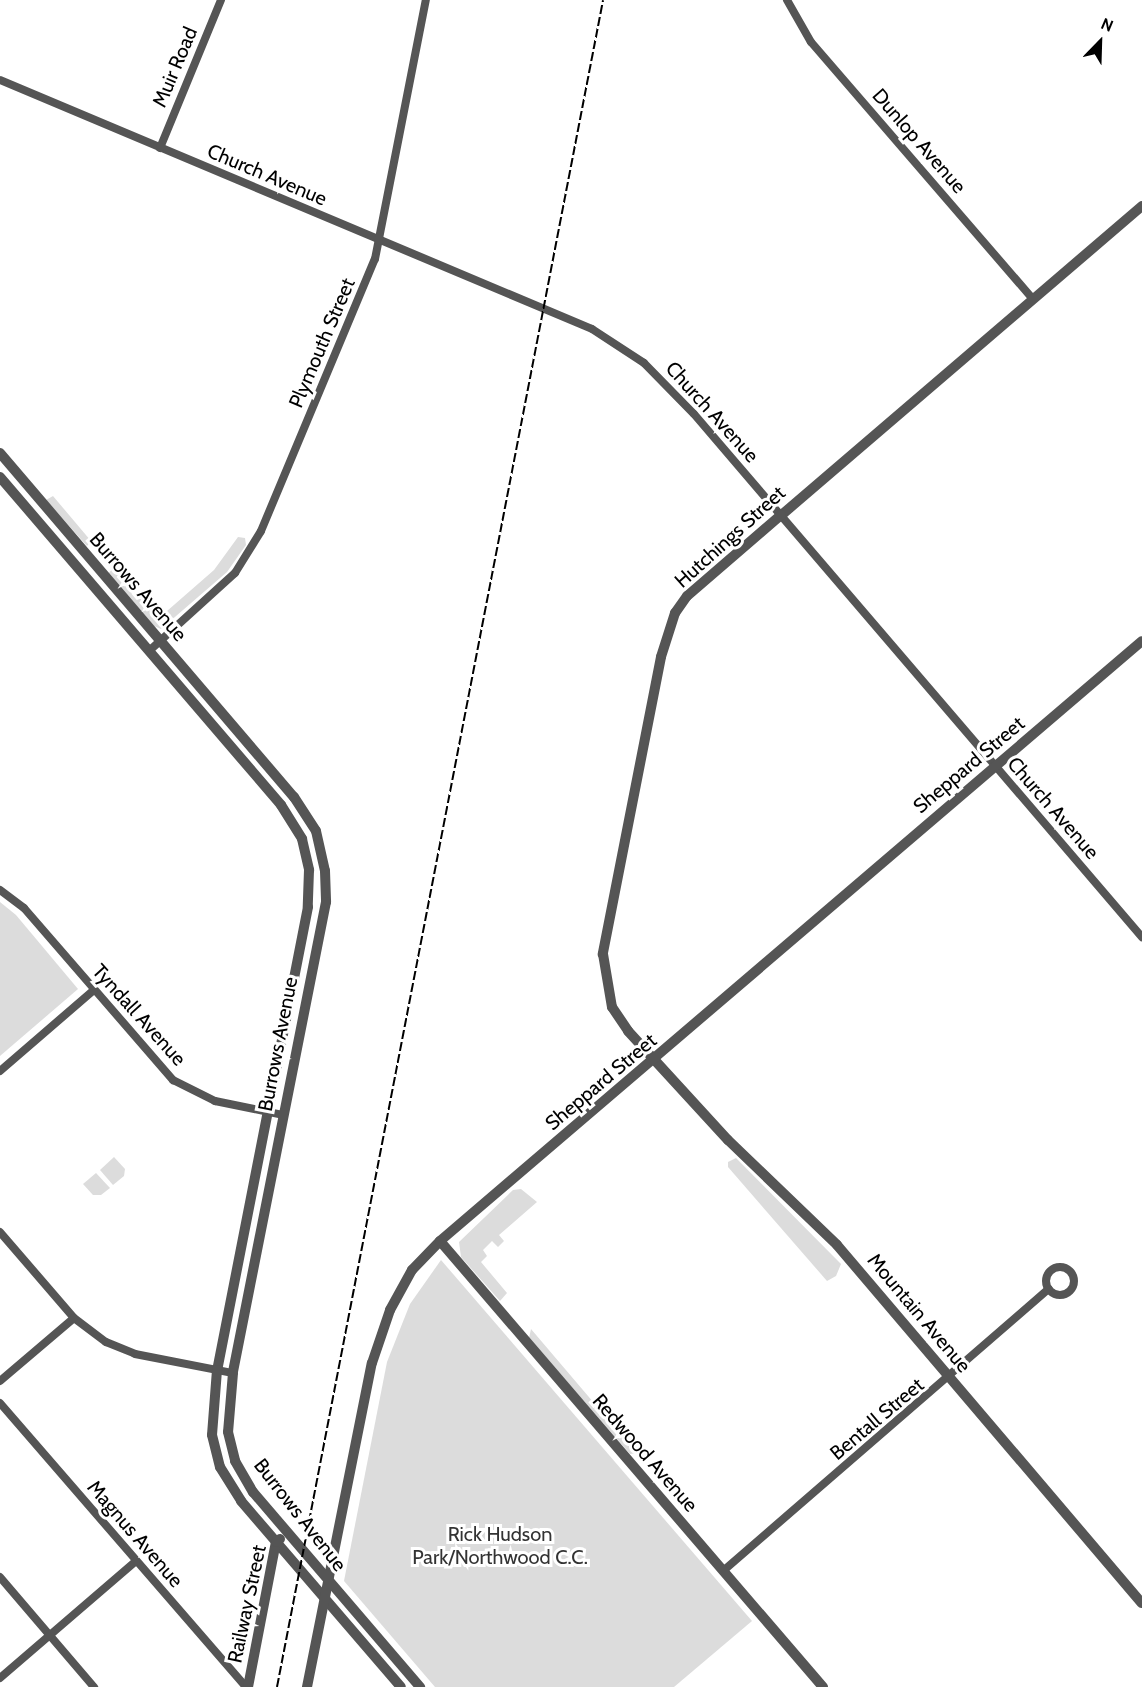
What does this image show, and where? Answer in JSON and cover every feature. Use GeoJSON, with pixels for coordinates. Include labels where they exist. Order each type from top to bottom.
{"type":"FeatureCollection","features":[{"type":"Feature","properties":{"kind":"street","name":"Muir Road"},"geometry":{"type":"LineString","coordinates":[[160,148],[221,0]]}},
{"type":"Feature","properties":{"kind":"street","name":"Plymouth Street"},"geometry":{"type":"LineString","coordinates":[[149,651],[221,587],[252,549],[375,259],[426,0]]}},
{"type":"Feature","properties":{"kind":"street","name":"Dunlop Avenue"},"geometry":{"type":"LineString","coordinates":[[787,0],[811,42],[1033,299]]}},
{"type":"Feature","properties":{"kind":"street","name":"Church Avenue"},"geometry":{"type":"LineString","coordinates":[[0,80],[592,330],[619,344],[665,381],[1142,938]]}},
{"type":"Feature","properties":{"kind":"street","name":"Hutchings Street"},"geometry":{"type":"LineString","coordinates":[[654,1060],[612,1007],[603,954],[661,657],[675,613],[687,597],[780,515],[1142,206]]}},
{"type":"Feature","properties":{"kind":"street","name":"Burrows Avenue"},"geometry":{"type":"LineString","coordinates":[[0,453],[294,797],[316,831],[322,851],[326,902],[233,1373],[228,1432],[235,1461],[253,1492],[420,1687]]}},
{"type":"Feature","properties":{"kind":"street"},"geometry":{"type":"LineString","coordinates":[[0,476],[10,465]]}},
{"type":"Feature","properties":{"kind":"street","name":"Burrows Avenue"},"geometry":{"type":"LineString","coordinates":[[0,476],[281,804],[307,855],[308,907],[217,1370],[212,1435],[220,1467],[241,1502],[401,1687]]}},
{"type":"Feature","properties":{"kind":"street","name":"Sheppard Street"},"geometry":{"type":"LineString","coordinates":[[307,1687],[378,1342],[412,1270],[440,1241],[1142,641]]}},
{"type":"Feature","properties":{"kind":"street","name":"Tyndall Avenue"},"geometry":{"type":"LineString","coordinates":[[0,890],[24,908],[166,1073],[183,1087],[215,1101],[283,1115]]}},
{"type":"Feature","properties":{"kind":"street"},"geometry":{"type":"LineString","coordinates":[[0,1071],[94,990]]}},
{"type":"Feature","properties":{"kind":"street","name":"Mountain Avenue"},"geometry":{"type":"LineString","coordinates":[[654,1060],[728,1140],[837,1245],[1142,1603]]}},
{"type":"Feature","properties":{"kind":"street"},"geometry":{"type":"LineString","coordinates":[[0,1232],[74,1318],[124,1350],[233,1373]]}},
{"type":"Feature","properties":{"kind":"street","name":"Redwood Avenue"},"geometry":{"type":"LineString","coordinates":[[440,1241],[823,1687]]}},
{"type":"Feature","properties":{"kind":"street","name":"Bentall Street"},"geometry":{"type":"LineString","coordinates":[[723,1571],[950,1378],[1049,1289]]}},
{"type":"Feature","properties":{"kind":"street"},"geometry":{"type":"LineString","coordinates":[[0,1381],[74,1318]]}},
{"type":"Feature","properties":{"kind":"street","name":"Magnus Avenue"},"geometry":{"type":"LineString","coordinates":[[0,1402],[247,1687]]}},
{"type":"Feature","properties":{"kind":"street","name":"Railway Street"},"geometry":{"type":"LineString","coordinates":[[247,1687],[276,1542],[288,1532]]}},
{"type":"Feature","properties":{"kind":"street"},"geometry":{"type":"LineString","coordinates":[[0,1678],[136,1561]]}},
{"type":"Feature","properties":{"kind":"street"},"geometry":{"type":"LineString","coordinates":[[0,1577],[94,1687]]}},
{"type":"Feature","properties":{"kind":"green space"},"geometry":{"type":"Polygon","coordinates":[[[53,496],[91,541],[87,546],[46,500],[53,496]]]}},
{"type":"Feature","properties":{"kind":"green space"},"geometry":{"type":"Polygon","coordinates":[[[238,537],[245,538],[246,545],[227,572],[161,629],[152,625],[108,574],[113,568],[159,618],[214,570],[238,537]]]}},
{"type":"Feature","properties":{"kind":"green space"},"geometry":{"type":"Polygon","coordinates":[[[0,902],[16,915],[78,989],[0,1056],[0,902]]]}},
{"type":"Feature","properties":{"kind":"green space"},"geometry":{"type":"Polygon","coordinates":[[[114,1157],[125,1169],[124,1176],[113,1185],[100,1170],[114,1157]]]}},
{"type":"Feature","properties":{"kind":"green space"},"geometry":{"type":"Polygon","coordinates":[[[736,1158],[841,1264],[836,1276],[827,1281],[728,1167],[728,1162],[736,1158]]]}},
{"type":"Feature","properties":{"kind":"green space"},"geometry":{"type":"Polygon","coordinates":[[[96,1173],[110,1188],[101,1195],[93,1195],[83,1184],[96,1173]]]}},
{"type":"Feature","properties":{"kind":"green space"},"geometry":{"type":"Polygon","coordinates":[[[521,1189],[537,1202],[499,1235],[504,1241],[498,1247],[492,1241],[483,1250],[487,1256],[481,1262],[507,1293],[500,1301],[461,1257],[459,1242],[513,1190],[521,1189]]]}},
{"type":"Feature","properties":{"kind":"green space","name":"Rick Hudson Park/Northwood C.C."},"geometry":{"type":"Polygon","coordinates":[[[441,1260],[752,1621],[674,1687],[435,1687],[344,1581],[387,1362],[410,1304],[441,1260]]]}},
{"type":"Feature","properties":{"kind":"green space"},"geometry":{"type":"Polygon","coordinates":[[[531,1329],[634,1450],[639,1447],[637,1453],[630,1454],[529,1338],[531,1329]]]}},
{"type":"Feature","properties":{"kind":"railway"},"geometry":{"type":"LineString","coordinates":[[277,1687],[603,0]]}}]}
